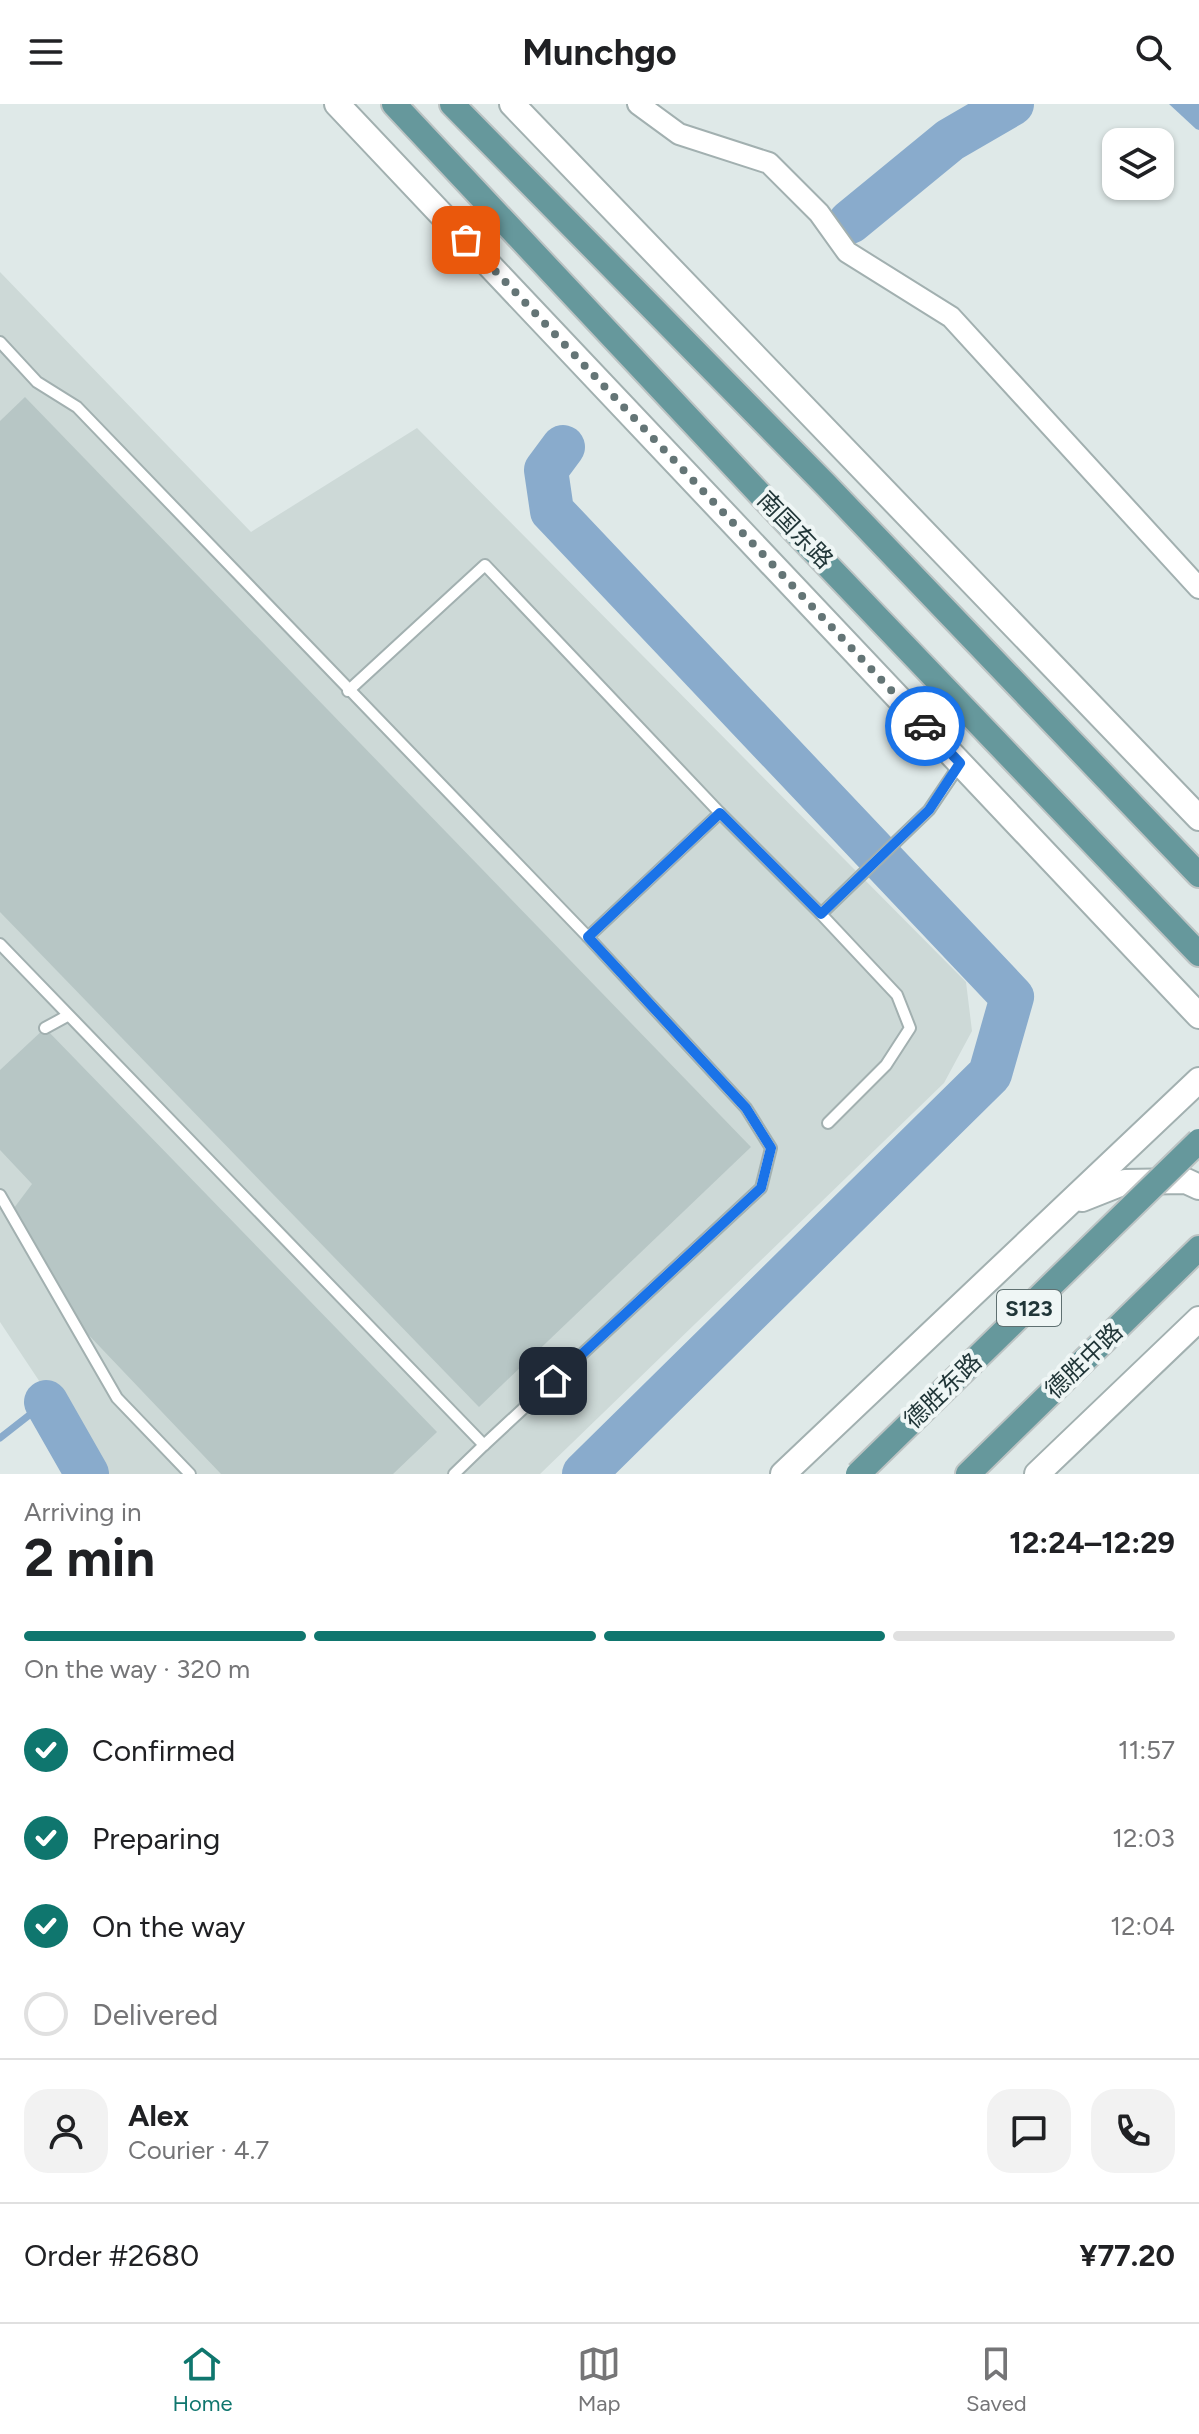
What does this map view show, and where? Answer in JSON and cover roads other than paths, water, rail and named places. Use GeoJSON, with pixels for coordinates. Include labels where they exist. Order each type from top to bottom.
{"type":"FeatureCollection","features":[{"type":"Feature","properties":{"kind":"main road","name":"南国东路"},"geometry":{"type":"LineString","coordinates":[[394,104],[787,523],[1199,954]]}},
{"type":"Feature","properties":{"kind":"main road"},"geometry":{"type":"LineString","coordinates":[[452,104],[826,485],[1199,875]]}},
{"type":"Feature","properties":{"kind":"main road","name":"德胜东路"},"geometry":{"type":"LineString","coordinates":[[858,1474],[1199,1141]]}},
{"type":"Feature","properties":{"kind":"main road","name":"德胜中路"},"geometry":{"type":"LineString","coordinates":[[968,1474],[1199,1248]]}},
{"type":"Feature","properties":{"kind":"street"},"geometry":{"type":"LineString","coordinates":[[337,104],[1199,1016]]}},
{"type":"Feature","properties":{"kind":"street"},"geometry":{"type":"LineString","coordinates":[[512,104],[1199,818]]}},
{"type":"Feature","properties":{"kind":"street"},"geometry":{"type":"LineString","coordinates":[[638,104],[679,134],[769,163],[819,213],[847,252],[951,317],[1199,588]]}},
{"type":"Feature","properties":{"kind":"street"},"geometry":{"type":"LineString","coordinates":[[783,1474],[1199,1080]]}},
{"type":"Feature","properties":{"kind":"street"},"geometry":{"type":"LineString","coordinates":[[1069,1204],[1125,1182],[1186,1181],[1199,1187]]}},
{"type":"Feature","properties":{"kind":"street"},"geometry":{"type":"LineString","coordinates":[[1037,1474],[1197,1319]]}},
{"type":"Feature","properties":{"kind":"lane"},"geometry":{"type":"LineString","coordinates":[[0,342],[37,382],[77,407],[588,937],[746,1108],[771,1148],[761,1188],[454,1474]]}},
{"type":"Feature","properties":{"kind":"lane"},"geometry":{"type":"LineString","coordinates":[[348,691],[485,565],[897,995],[910,1028],[886,1065],[828,1123]]}},
{"type":"Feature","properties":{"kind":"lane"},"geometry":{"type":"LineString","coordinates":[[821,914],[929,810],[960,763]]}},
{"type":"Feature","properties":{"kind":"lane"},"geometry":{"type":"LineString","coordinates":[[588,937],[720,813]]}},
{"type":"Feature","properties":{"kind":"lane"},"geometry":{"type":"LineString","coordinates":[[0,944],[484,1445]]}},
{"type":"Feature","properties":{"kind":"lane"},"geometry":{"type":"LineString","coordinates":[[45,1028],[67,1016]]}},
{"type":"Feature","properties":{"kind":"lane"},"geometry":{"type":"LineString","coordinates":[[0,1195],[117,1398],[190,1474]]}},
{"type":"Feature","properties":{"kind":"water"},"geometry":{"type":"Polygon","coordinates":[[[1169,104],[1199,104],[1199,130],[1196,129],[1169,104]]]}},
{"type":"Feature","properties":{"kind":"waterway"},"geometry":{"type":"LineString","coordinates":[[850,222],[950,140],[1012,104]]}},
{"type":"Feature","properties":{"kind":"waterway"},"geometry":{"type":"LineString","coordinates":[[563,447],[546,470],[552,511],[1012,997],[990,1074],[584,1474]]}},
{"type":"Feature","properties":{"kind":"waterway"},"geometry":{"type":"LineString","coordinates":[[0,1438],[46,1402]]}},
{"type":"Feature","properties":{"kind":"waterway"},"geometry":{"type":"LineString","coordinates":[[46,1402],[87,1474]]}}]}
